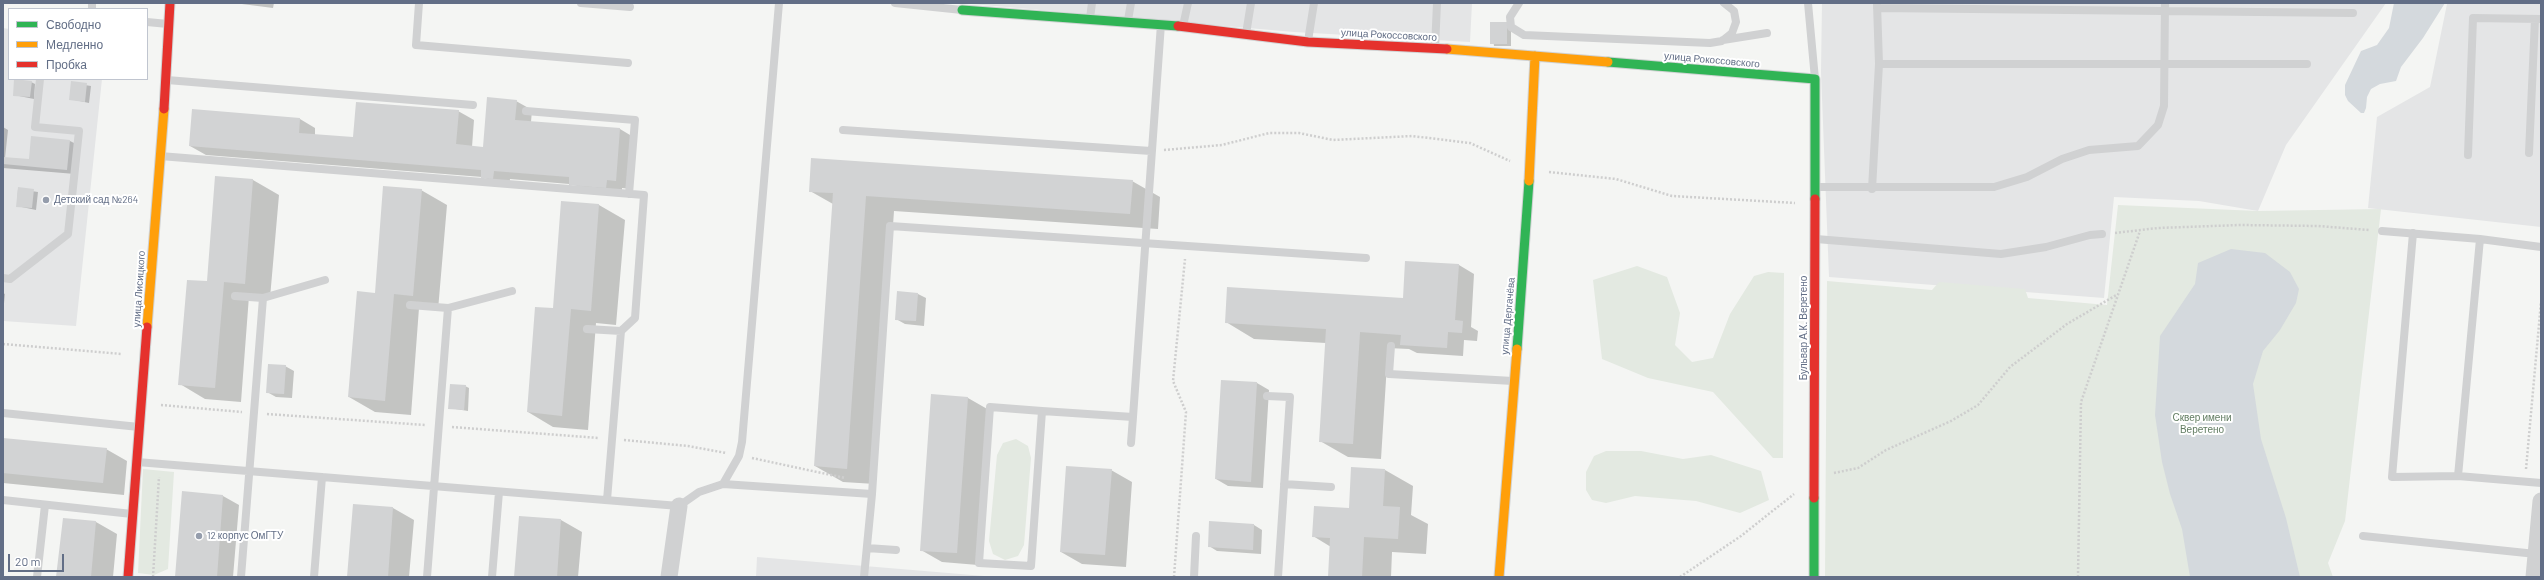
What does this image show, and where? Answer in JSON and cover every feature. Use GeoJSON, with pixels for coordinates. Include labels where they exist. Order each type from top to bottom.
{"type":"FeatureCollection","features":[{"type":"Feature","properties":{"kind":"street","name":"улица Лисицкого"},"geometry":{"type":"LineString","coordinates":[[128,577],[166,80],[170,3]]}},
{"type":"Feature","properties":{"kind":"street","name":"улица Рокоссовского"},"geometry":{"type":"LineString","coordinates":[[962,10],[1042,12],[1090,19],[1182,26],[1308,42],[1435,48],[1523,45],[1535,56],[1815,79]]}},
{"type":"Feature","properties":{"kind":"street","name":"улица Дергачёва"},"geometry":{"type":"LineString","coordinates":[[1499,577],[1530,170],[1535,56]]}},
{"type":"Feature","properties":{"kind":"street","name":"Бульвар А.К. Веретено"},"geometry":{"type":"LineString","coordinates":[[1814,577],[1815,79]]}},
{"type":"Feature","properties":{"kind":"street"},"geometry":{"type":"LineString","coordinates":[[2534,577],[2541,501]]}},
{"type":"Feature","properties":{"kind":"street"},"geometry":{"type":"LineString","coordinates":[[669,577],[678,506]]}},
{"type":"Feature","properties":{"kind":"lane"},"geometry":{"type":"LineString","coordinates":[[419,3],[416,45],[628,63]]}},
{"type":"Feature","properties":{"kind":"lane"},"geometry":{"type":"LineString","coordinates":[[581,3],[630,7]]}},
{"type":"Feature","properties":{"kind":"lane"},"geometry":{"type":"LineString","coordinates":[[723,484],[738,456],[742,442],[779,3]]}},
{"type":"Feature","properties":{"kind":"lane"},"geometry":{"type":"LineString","coordinates":[[895,3],[962,10]]}},
{"type":"Feature","properties":{"kind":"lane"},"geometry":{"type":"LineString","coordinates":[[1090,19],[1092,3]]}},
{"type":"Feature","properties":{"kind":"lane"},"geometry":{"type":"LineString","coordinates":[[1128,22],[1131,3]]}},
{"type":"Feature","properties":{"kind":"lane"},"geometry":{"type":"LineString","coordinates":[[1182,26],[1188,3]]}},
{"type":"Feature","properties":{"kind":"lane"},"geometry":{"type":"LineString","coordinates":[[1246,34],[1251,3]]}},
{"type":"Feature","properties":{"kind":"lane"},"geometry":{"type":"LineString","coordinates":[[1308,42],[1314,3]]}},
{"type":"Feature","properties":{"kind":"lane"},"geometry":{"type":"LineString","coordinates":[[1435,48],[1437,3]]}},
{"type":"Feature","properties":{"kind":"lane"},"geometry":{"type":"LineString","coordinates":[[1519,3],[1510,17],[1511,26],[1523,45],[1710,43],[1767,33]]}},
{"type":"Feature","properties":{"kind":"lane"},"geometry":{"type":"LineString","coordinates":[[1722,41],[1732,33],[1736,22],[1734,11],[1724,3]]}},
{"type":"Feature","properties":{"kind":"lane"},"geometry":{"type":"LineString","coordinates":[[1808,3],[1815,79]]}},
{"type":"Feature","properties":{"kind":"lane"},"geometry":{"type":"LineString","coordinates":[[1872,189],[1879,64],[1877,6],[2165,7],[2353,13]]}},
{"type":"Feature","properties":{"kind":"lane"},"geometry":{"type":"LineString","coordinates":[[1815,187],[1872,189],[1994,187],[2028,177],[2062,159],[2089,150],[2138,146],[2158,125],[2164,106],[2165,7]]}},
{"type":"Feature","properties":{"kind":"lane"},"geometry":{"type":"LineString","coordinates":[[2468,155],[2474,18],[2538,19],[2529,153]]}},
{"type":"Feature","properties":{"kind":"lane"},"geometry":{"type":"LineString","coordinates":[[148,22],[168,24]]}},
{"type":"Feature","properties":{"kind":"lane"},"geometry":{"type":"LineString","coordinates":[[1131,443],[1161,24]]}},
{"type":"Feature","properties":{"kind":"lane"},"geometry":{"type":"LineString","coordinates":[[1879,64],[2307,64]]}},
{"type":"Feature","properties":{"kind":"lane"},"geometry":{"type":"LineString","coordinates":[[3,278],[10,279],[68,234],[79,131],[35,127],[40,80]]}},
{"type":"Feature","properties":{"kind":"lane"},"geometry":{"type":"LineString","coordinates":[[166,80],[473,105]]}},
{"type":"Feature","properties":{"kind":"lane"},"geometry":{"type":"LineString","coordinates":[[526,112],[635,120],[629,194]]}},
{"type":"Feature","properties":{"kind":"lane"},"geometry":{"type":"LineString","coordinates":[[843,130],[1152,151]]}},
{"type":"Feature","properties":{"kind":"lane"},"geometry":{"type":"LineString","coordinates":[[160,156],[644,195],[635,318],[621,332],[607,500]]}},
{"type":"Feature","properties":{"kind":"lane"},"geometry":{"type":"LineString","coordinates":[[864,577],[872,494],[890,226],[1366,258]]}},
{"type":"Feature","properties":{"kind":"lane"},"geometry":{"type":"LineString","coordinates":[[2382,230],[2480,239],[2541,247]]}},
{"type":"Feature","properties":{"kind":"lane"},"geometry":{"type":"LineString","coordinates":[[2413,233],[2392,477],[2458,476],[2541,482]]}},
{"type":"Feature","properties":{"kind":"lane"},"geometry":{"type":"LineString","coordinates":[[1815,239],[2001,254],[2046,247],[2090,235],[2102,234]]}},
{"type":"Feature","properties":{"kind":"lane"},"geometry":{"type":"LineString","coordinates":[[2458,476],[2480,239]]}},
{"type":"Feature","properties":{"kind":"lane"},"geometry":{"type":"LineString","coordinates":[[235,296],[263,298],[325,280]]}},
{"type":"Feature","properties":{"kind":"lane"},"geometry":{"type":"LineString","coordinates":[[410,305],[448,308],[512,291]]}},
{"type":"Feature","properties":{"kind":"lane"},"geometry":{"type":"LineString","coordinates":[[241,577],[263,298]]}},
{"type":"Feature","properties":{"kind":"lane"},"geometry":{"type":"LineString","coordinates":[[426,577],[448,308]]}},
{"type":"Feature","properties":{"kind":"lane"},"geometry":{"type":"LineString","coordinates":[[587,329],[621,332]]}},
{"type":"Feature","properties":{"kind":"lane"},"geometry":{"type":"LineString","coordinates":[[1391,346],[1389,374],[1514,381]]}},
{"type":"Feature","properties":{"kind":"lane"},"geometry":{"type":"LineString","coordinates":[[1267,396],[1290,397],[1278,577]]}},
{"type":"Feature","properties":{"kind":"lane"},"geometry":{"type":"LineString","coordinates":[[1042,410],[1031,566],[979,563],[990,407],[1042,410],[1133,417]]}},
{"type":"Feature","properties":{"kind":"lane"},"geometry":{"type":"LineString","coordinates":[[3,413],[139,427]]}},
{"type":"Feature","properties":{"kind":"lane"},"geometry":{"type":"LineString","coordinates":[[137,462],[678,506],[699,492],[723,484],[872,494]]}},
{"type":"Feature","properties":{"kind":"lane"},"geometry":{"type":"LineString","coordinates":[[314,577],[322,477]]}},
{"type":"Feature","properties":{"kind":"lane"},"geometry":{"type":"LineString","coordinates":[[1284,484],[1331,487]]}},
{"type":"Feature","properties":{"kind":"lane"},"geometry":{"type":"LineString","coordinates":[[492,577],[499,492]]}},
{"type":"Feature","properties":{"kind":"lane"},"geometry":{"type":"LineString","coordinates":[[3,500],[133,514]]}},
{"type":"Feature","properties":{"kind":"lane"},"geometry":{"type":"LineString","coordinates":[[37,577],[45,505]]}},
{"type":"Feature","properties":{"kind":"lane"},"geometry":{"type":"LineString","coordinates":[[1194,577],[1196,536]]}},
{"type":"Feature","properties":{"kind":"lane"},"geometry":{"type":"LineString","coordinates":[[2363,536],[2536,554]]}},
{"type":"Feature","properties":{"kind":"lane"},"geometry":{"type":"LineString","coordinates":[[867,548],[896,550]]}},
{"type":"Feature","properties":{"kind":"path"},"geometry":{"type":"LineString","coordinates":[[1152,151],[1222,145],[1269,133],[1299,133],[1332,140],[1412,136],[1470,143],[1530,170],[1616,179],[1672,196],[1815,205]]}},
{"type":"Feature","properties":{"kind":"path"},"geometry":{"type":"LineString","coordinates":[[2102,234],[2158,228],[2240,225],[2318,226],[2382,230]]}},
{"type":"Feature","properties":{"kind":"path"},"geometry":{"type":"LineString","coordinates":[[2078,577],[2081,402],[2140,231]]}},
{"type":"Feature","properties":{"kind":"path"},"geometry":{"type":"LineString","coordinates":[[1174,577],[1186,412],[1173,381],[1186,246]]}},
{"type":"Feature","properties":{"kind":"path"},"geometry":{"type":"LineString","coordinates":[[1680,577],[1741,536],[1814,476],[1858,468],[1886,450],[1951,421],[1978,405],[2010,367],[2067,324],[2094,306],[2118,294]]}},
{"type":"Feature","properties":{"kind":"path"},"geometry":{"type":"LineString","coordinates":[[2525,481],[2541,302]]}},
{"type":"Feature","properties":{"kind":"path"},"geometry":{"type":"LineString","coordinates":[[3,344],[122,354]]}},
{"type":"Feature","properties":{"kind":"path"},"geometry":{"type":"LineString","coordinates":[[141,404],[688,446],[844,477],[861,493]]}},
{"type":"Feature","properties":{"kind":"path"},"geometry":{"type":"LineString","coordinates":[[153,577],[160,464]]}},
{"type":"Feature","properties":{"kind":"shaded area"},"geometry":{"type":"Polygon","coordinates":[[[960,3],[1472,3],[1470,42],[1294,32],[960,3]]]}},
{"type":"Feature","properties":{"kind":"shaded area"},"geometry":{"type":"Polygon","coordinates":[[[1822,3],[2386,3],[2286,145],[2258,211],[2199,201],[2114,197],[2104,298],[1829,277],[1821,72],[1822,3]]]}},
{"type":"Feature","properties":{"kind":"shaded area"},"geometry":{"type":"Polygon","coordinates":[[[2394,3],[2445,3],[2423,38],[2401,67],[2396,81],[2380,84],[2371,89],[2367,97],[2364,113],[2361,113],[2348,101],[2345,95],[2345,85],[2361,51],[2377,45],[2389,28],[2394,3]]]}},
{"type":"Feature","properties":{"kind":"shaded area"},"geometry":{"type":"Polygon","coordinates":[[[2541,3],[2541,227],[2368,208],[2377,117],[2430,87],[2447,4],[2541,3]]]}},
{"type":"Feature","properties":{"kind":"shaded area","name":"Детский сад №264"},"geometry":{"type":"Polygon","coordinates":[[[3,28],[8,29],[8,80],[102,80],[76,326],[3,321],[3,28]]]}},
{"type":"Feature","properties":{"kind":"shaded area"},"geometry":{"type":"Polygon","coordinates":[[[2231,249],[2265,253],[2290,272],[2299,289],[2296,303],[2280,330],[2263,351],[2253,384],[2261,439],[2286,518],[2300,577],[2190,577],[2182,529],[2170,494],[2162,462],[2155,415],[2160,336],[2195,284],[2198,263],[2231,249]]]}},
{"type":"Feature","properties":{"kind":"shaded area"},"geometry":{"type":"Polygon","coordinates":[[[757,557],[996,577],[756,577],[757,557]]]}},
{"type":"Feature","properties":{"kind":"green space","name":"Сквер имени Веретено"},"geometry":{"type":"Polygon","coordinates":[[[2118,205],[2258,211],[2381,209],[2345,521],[2328,563],[2333,577],[1825,577],[1827,281],[1932,290],[1939,282],[2025,289],[2028,298],[2107,305],[2118,205]]]}},
{"type":"Feature","properties":{"kind":"green space"},"geometry":{"type":"Polygon","coordinates":[[[1637,266],[1667,277],[1680,313],[1675,345],[1692,362],[1713,358],[1730,314],[1754,276],[1768,272],[1784,273],[1783,458],[1773,458],[1713,392],[1648,378],[1602,359],[1593,280],[1637,266]]]}},
{"type":"Feature","properties":{"kind":"green space"},"geometry":{"type":"Polygon","coordinates":[[[1016,439],[1028,446],[1031,458],[1024,545],[1018,556],[1005,560],[993,554],[989,541],[997,455],[1003,443],[1016,439]]]}},
{"type":"Feature","properties":{"kind":"green space"},"geometry":{"type":"Polygon","coordinates":[[[1606,451],[1641,451],[1683,459],[1711,455],[1761,471],[1769,500],[1740,513],[1696,501],[1635,496],[1606,503],[1592,500],[1586,490],[1586,472],[1594,456],[1606,451]]]}},
{"type":"Feature","properties":{"kind":"green space"},"geometry":{"type":"Polygon","coordinates":[[[143,469],[174,472],[168,569],[154,575],[138,573],[143,469]]]}},
{"type":"Feature","properties":{"kind":"building"},"geometry":{"type":"Polygon","coordinates":[[[1490,22],[1507,22],[1507,44],[1490,44],[1490,22]]]}},
{"type":"Feature","properties":{"kind":"building"},"geometry":{"type":"Polygon","coordinates":[[[14,80],[32,81],[30,97],[13,96],[14,80]]]}},
{"type":"Feature","properties":{"kind":"building"},"geometry":{"type":"Polygon","coordinates":[[[71,81],[87,83],[85,102],[69,100],[71,81]]]}},
{"type":"Feature","properties":{"kind":"building"},"geometry":{"type":"Polygon","coordinates":[[[487,97],[517,100],[515,120],[620,128],[616,181],[607,180],[606,188],[569,185],[569,177],[494,171],[493,179],[481,178],[481,170],[189,146],[192,109],[300,118],[299,133],[353,137],[356,102],[459,110],[456,144],[483,147],[487,97]]]}},
{"type":"Feature","properties":{"kind":"building"},"geometry":{"type":"Polygon","coordinates":[[[31,136],[70,140],[67,170],[3,164],[3,157],[29,159],[31,136]]]}},
{"type":"Feature","properties":{"kind":"building"},"geometry":{"type":"Polygon","coordinates":[[[811,158],[1133,180],[1130,214],[866,196],[847,469],[814,466],[833,193],[809,192],[811,158]]]}},
{"type":"Feature","properties":{"kind":"building"},"geometry":{"type":"Polygon","coordinates":[[[215,176],[253,179],[245,284],[224,282],[215,388],[178,385],[187,280],[207,281],[215,176]]]}},
{"type":"Feature","properties":{"kind":"building"},"geometry":{"type":"Polygon","coordinates":[[[383,186],[422,189],[413,296],[394,294],[385,401],[348,397],[357,291],[375,293],[383,186]]]}},
{"type":"Feature","properties":{"kind":"building"},"geometry":{"type":"Polygon","coordinates":[[[18,187],[34,189],[32,208],[16,207],[18,187]]]}},
{"type":"Feature","properties":{"kind":"building"},"geometry":{"type":"Polygon","coordinates":[[[561,201],[599,204],[591,311],[571,309],[562,416],[527,412],[535,307],[553,308],[561,201]]]}},
{"type":"Feature","properties":{"kind":"building"},"geometry":{"type":"Polygon","coordinates":[[[1405,261],[1459,264],[1455,320],[1463,321],[1462,333],[1448,332],[1447,348],[1400,345],[1401,335],[1360,332],[1353,444],[1319,442],[1326,329],[1225,323],[1227,287],[1403,298],[1405,261]]]}},
{"type":"Feature","properties":{"kind":"building"},"geometry":{"type":"Polygon","coordinates":[[[897,291],[918,293],[916,321],[895,320],[897,291]]]}},
{"type":"Feature","properties":{"kind":"building"},"geometry":{"type":"Polygon","coordinates":[[[268,364],[286,365],[284,394],[266,393],[268,364]]]}},
{"type":"Feature","properties":{"kind":"building"},"geometry":{"type":"Polygon","coordinates":[[[1221,380],[1257,382],[1251,482],[1215,479],[1221,380]]]}},
{"type":"Feature","properties":{"kind":"building"},"geometry":{"type":"Polygon","coordinates":[[[450,384],[466,385],[464,410],[448,409],[450,384]]]}},
{"type":"Feature","properties":{"kind":"building"},"geometry":{"type":"Polygon","coordinates":[[[931,394],[968,397],[957,553],[920,551],[931,394]]]}},
{"type":"Feature","properties":{"kind":"building"},"geometry":{"type":"Polygon","coordinates":[[[3,438],[107,448],[103,483],[3,473],[3,438]]]}},
{"type":"Feature","properties":{"kind":"building"},"geometry":{"type":"Polygon","coordinates":[[[1066,466],[1112,469],[1105,555],[1060,552],[1066,466]]]}},
{"type":"Feature","properties":{"kind":"building"},"geometry":{"type":"Polygon","coordinates":[[[1351,467],[1385,469],[1383,506],[1400,507],[1398,539],[1364,537],[1362,577],[1328,577],[1330,538],[1312,537],[1314,506],[1349,508],[1351,467]]]}},
{"type":"Feature","properties":{"kind":"building","name":"12 корпус ОмГТУ"},"geometry":{"type":"Polygon","coordinates":[[[182,491],[223,495],[217,577],[175,577],[182,491]]]}},
{"type":"Feature","properties":{"kind":"building"},"geometry":{"type":"Polygon","coordinates":[[[353,504],[393,507],[388,577],[347,577],[353,504]]]}},
{"type":"Feature","properties":{"kind":"building"},"geometry":{"type":"Polygon","coordinates":[[[519,516],[561,519],[557,577],[514,577],[519,516]]]}},
{"type":"Feature","properties":{"kind":"building"},"geometry":{"type":"Polygon","coordinates":[[[63,518],[96,521],[91,577],[56,577],[63,518]]]}},
{"type":"Feature","properties":{"kind":"building"},"geometry":{"type":"Polygon","coordinates":[[[1209,521],[1254,524],[1253,550],[1208,547],[1209,521]]]}},
{"type":"Feature","properties":{"kind":"traffic: fast"},"geometry":{"type":"LineString","coordinates":[[962,10],[1178,26]]}},
{"type":"Feature","properties":{"kind":"traffic: fast"},"geometry":{"type":"LineString","coordinates":[[1608,62],[1815,79],[1815,199]]}},
{"type":"Feature","properties":{"kind":"traffic: fast"},"geometry":{"type":"LineString","coordinates":[[1517,349],[1529,181]]}},
{"type":"Feature","properties":{"kind":"traffic: fast"},"geometry":{"type":"LineString","coordinates":[[1814,498],[1814,577]]}},
{"type":"Feature","properties":{"kind":"traffic: slow"},"geometry":{"type":"LineString","coordinates":[[1447,49],[1608,62]]}},
{"type":"Feature","properties":{"kind":"traffic: slow"},"geometry":{"type":"LineString","coordinates":[[1529,181],[1535,56]]}},
{"type":"Feature","properties":{"kind":"traffic: slow"},"geometry":{"type":"LineString","coordinates":[[147,327],[164,109]]}},
{"type":"Feature","properties":{"kind":"traffic: slow"},"geometry":{"type":"LineString","coordinates":[[1499,577],[1517,349]]}},
{"type":"Feature","properties":{"kind":"traffic: jam"},"geometry":{"type":"LineString","coordinates":[[164,109],[170,3]]}},
{"type":"Feature","properties":{"kind":"traffic: jam"},"geometry":{"type":"LineString","coordinates":[[1178,26],[1308,42],[1447,49]]}},
{"type":"Feature","properties":{"kind":"traffic: jam"},"geometry":{"type":"LineString","coordinates":[[1814,498],[1815,199]]}},
{"type":"Feature","properties":{"kind":"traffic: jam"},"geometry":{"type":"LineString","coordinates":[[128,577],[147,327]]}},
{"type":"Feature","properties":{"kind":"place","name":"Детский сад №264"},"geometry":{"type":"Point","coordinates":[46,200]}},
{"type":"Feature","properties":{"kind":"place","name":"12 корпус ОмГТУ"},"geometry":{"type":"Point","coordinates":[199,536]}}]}
